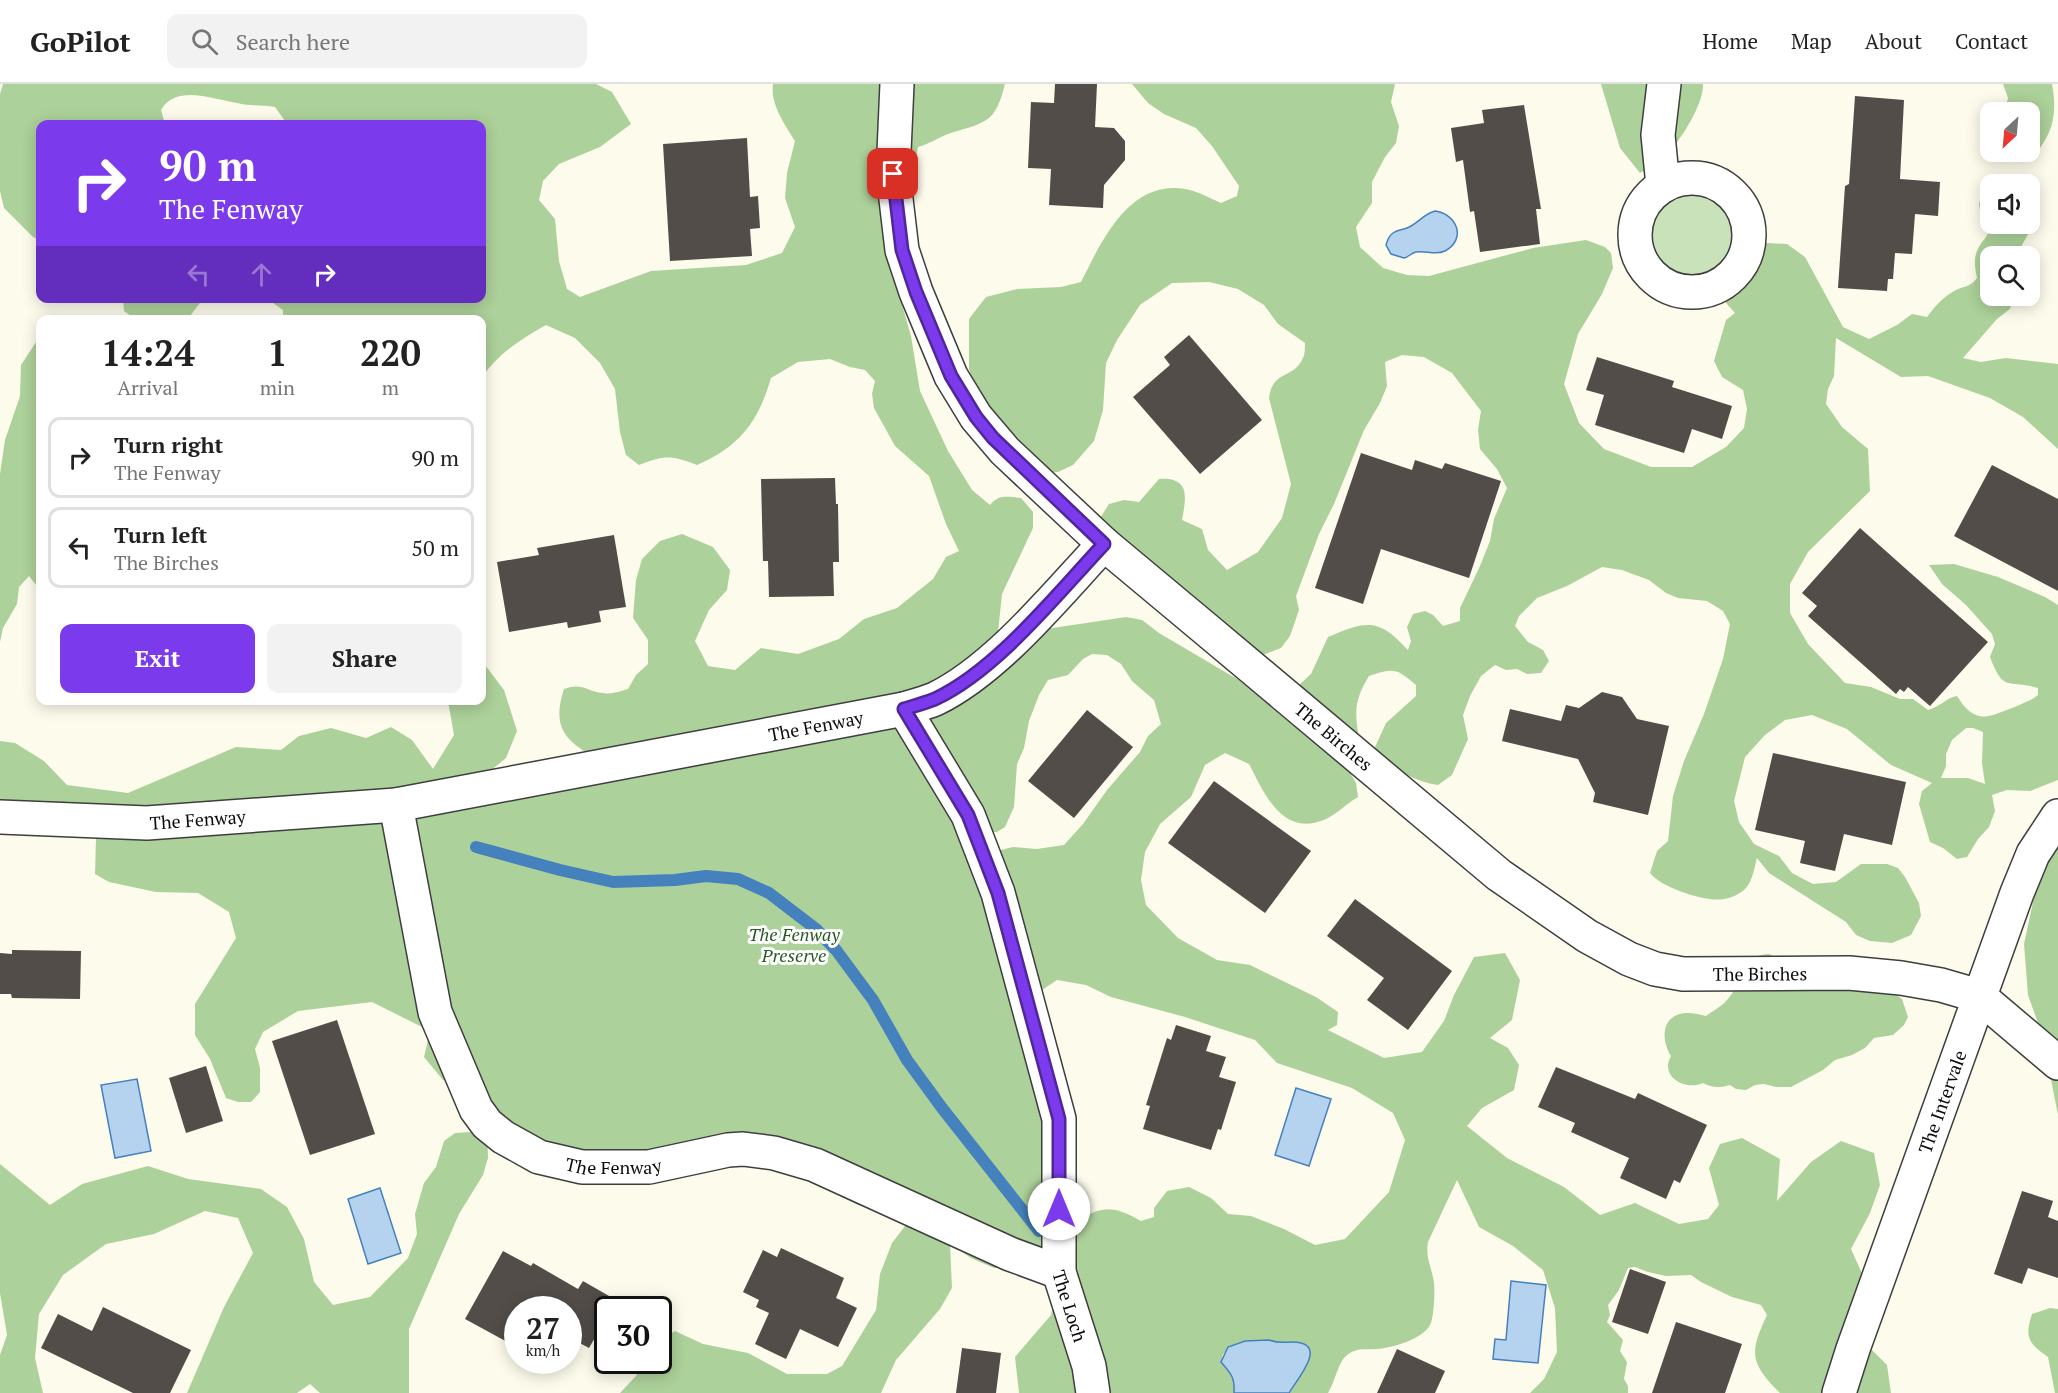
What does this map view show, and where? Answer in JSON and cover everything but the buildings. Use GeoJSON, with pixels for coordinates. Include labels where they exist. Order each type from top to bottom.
{"type":"FeatureCollection","features":[{"type":"Feature","properties":{"kind":"street","name":"The Birches"},"geometry":{"type":"LineString","coordinates":[[897,84],[893,174],[902,250],[944,362],[968,405],[993,438],[1104,544],[1499,875],[1587,936],[1629,959],[1655,969],[1683,974],[1849,973],[1941,985],[1979,996],[2058,1063]]}},
{"type":"Feature","properties":{"kind":"street"},"geometry":{"type":"LineString","coordinates":[[1663,186],[1658,135],[1664,84]]}},
{"type":"Feature","properties":{"kind":"street","name":"The Fenway"},"geometry":{"type":"LineString","coordinates":[[0,817],[147,823],[396,805],[904,709],[934,699],[962,683],[978,670],[1016,638],[1104,544]]}},
{"type":"Feature","properties":{"kind":"street","name":"The Loch"},"geometry":{"type":"LineString","coordinates":[[904,709],[968,815],[998,893],[1059,1119],[1059,1272],[1089,1366],[1093,1393]]}},
{"type":"Feature","properties":{"kind":"street","name":"The Fenway"},"geometry":{"type":"LineString","coordinates":[[396,805],[435,1012],[476,1109],[487,1124],[503,1137],[539,1157],[592,1168],[649,1167],[728,1150],[743,1149],[774,1153],[815,1165],[1010,1254],[1059,1272]]}},
{"type":"Feature","properties":{"kind":"street","name":"The Intervale"},"geometry":{"type":"LineString","coordinates":[[1839,1393],[2017,892],[2033,854],[2058,816]]}},
{"type":"Feature","properties":{"kind":"green space","name":"The Fenway Preserve"},"geometry":{"type":"Polygon","coordinates":[[[3,84],[596,84],[612,92],[631,124],[600,147],[559,164],[543,181],[539,200],[555,219],[559,261],[567,289],[580,297],[651,271],[746,265],[782,253],[795,227],[785,198],[787,173],[795,141],[776,107],[773,84],[1005,84],[997,107],[989,118],[980,124],[918,147],[908,191],[894,277],[911,336],[920,391],[948,451],[972,490],[990,505],[1000,498],[1021,498],[1033,512],[1033,528],[1002,594],[998,632],[1046,629],[1126,617],[1142,620],[1159,633],[1237,679],[1265,702],[1282,712],[1297,687],[1311,674],[1328,637],[1353,627],[1372,625],[1389,632],[1408,650],[1411,641],[1407,627],[1413,614],[1425,611],[1433,615],[1443,626],[1460,621],[1460,608],[1490,541],[1494,519],[1507,488],[1497,469],[1480,449],[1478,430],[1481,411],[1452,373],[1424,357],[1402,355],[1385,362],[1387,386],[1364,430],[1334,504],[1319,534],[1296,596],[1299,610],[1290,636],[1281,648],[1260,656],[1097,523],[1109,504],[1124,500],[1139,502],[1159,479],[1169,479],[1177,481],[1184,490],[1185,504],[1182,520],[1202,529],[1208,550],[1227,570],[1258,552],[1282,518],[1291,484],[1269,398],[1271,389],[1279,378],[1299,365],[1304,356],[1305,347],[1305,343],[1278,324],[1264,305],[1238,289],[1209,282],[1172,283],[1140,305],[1117,340],[1106,363],[1103,410],[1094,441],[1073,465],[1058,472],[1046,473],[987,425],[969,369],[969,319],[986,297],[1017,289],[1061,287],[1081,282],[1096,252],[1127,208],[1156,191],[1173,188],[1186,189],[1221,203],[1237,196],[1239,186],[1212,146],[1196,128],[1164,114],[1148,103],[1132,84],[1395,84],[1391,102],[1399,126],[1396,143],[1385,157],[1372,182],[1372,203],[1356,227],[1360,247],[1383,268],[1407,275],[1429,276],[1533,248],[1586,240],[1605,247],[1611,253],[1613,268],[1602,294],[1578,334],[1564,384],[1579,423],[1604,449],[1651,467],[1692,467],[1726,447],[1744,428],[1747,409],[1743,390],[1722,377],[1714,361],[1726,320],[1735,313],[1726,303],[1723,295],[1724,283],[1738,269],[1747,252],[1767,243],[1787,244],[1805,257],[1843,327],[1869,339],[1897,325],[1912,314],[1927,317],[1948,295],[1974,281],[1977,278],[1976,255],[1979,247],[1987,234],[2028,234],[2021,246],[1980,246],[1980,306],[2011,306],[1963,358],[1981,362],[2006,358],[2058,364],[2058,449],[2023,417],[1990,398],[1928,376],[1901,377],[1836,338],[1834,376],[1828,389],[1826,404],[1842,427],[1868,449],[1870,491],[1808,552],[1790,584],[1790,613],[1808,644],[1845,683],[1871,687],[1900,699],[1913,699],[1928,710],[1957,696],[1971,712],[1984,716],[1999,713],[2030,700],[2038,695],[2038,688],[2007,683],[1999,676],[1990,657],[1995,644],[1992,634],[1966,605],[1942,584],[1929,565],[1954,564],[1998,577],[2058,605],[2058,780],[2030,791],[2007,790],[1992,795],[1995,811],[1989,827],[1967,857],[1957,859],[1943,848],[1930,842],[1919,804],[1922,791],[1932,783],[1891,765],[1847,729],[1812,715],[1785,720],[1765,735],[1745,757],[1734,801],[1739,822],[1754,844],[1779,856],[1792,873],[1813,884],[1836,882],[1861,864],[1887,864],[1898,868],[1919,903],[1921,916],[1911,935],[1892,943],[1870,941],[1856,935],[1846,922],[1769,873],[1757,858],[1748,886],[1738,894],[1724,899],[1707,899],[1684,893],[1663,884],[1650,873],[1657,851],[1668,841],[1673,796],[1723,659],[1730,624],[1723,611],[1707,601],[1678,598],[1666,593],[1649,580],[1622,570],[1602,567],[1567,586],[1537,598],[1519,616],[1515,626],[1528,642],[1543,650],[1549,661],[1541,673],[1527,674],[1517,669],[1506,670],[1495,665],[1481,676],[1463,715],[1468,739],[1452,775],[1438,785],[1415,778],[1378,759],[1375,747],[1386,723],[1416,696],[1416,685],[1404,675],[1394,671],[1369,676],[1357,705],[1356,720],[1359,737],[1341,757],[1356,783],[1358,797],[1326,819],[1311,823],[1298,823],[1277,810],[1249,764],[1225,753],[1205,765],[1191,797],[1160,824],[1145,852],[1141,880],[1146,905],[1178,938],[1217,960],[1250,965],[1316,997],[1338,1012],[1337,1025],[1328,1030],[1384,1058],[1422,1052],[1444,1021],[1454,995],[1474,957],[1505,953],[1520,980],[1512,1020],[1490,1038],[1508,1048],[1519,1065],[1514,1090],[1482,1108],[1467,1126],[1507,1158],[1564,1187],[1600,1215],[1635,1203],[1679,1224],[1708,1219],[1719,1205],[1709,1168],[1720,1144],[1742,1138],[1780,1159],[1777,1201],[1811,1162],[1841,1141],[1874,1153],[1880,1185],[1870,1213],[1851,1249],[1864,1278],[1858,1336],[1887,1365],[1891,1393],[1780,1393],[1763,1374],[1756,1357],[1757,1339],[1767,1315],[1761,1305],[1732,1297],[1691,1275],[1666,1276],[1635,1267],[1628,1268],[1619,1290],[1608,1305],[1610,1315],[1607,1322],[1623,1340],[1620,1351],[1627,1362],[1624,1379],[1628,1386],[1628,1393],[1530,1393],[1544,1379],[1557,1352],[1555,1308],[1543,1270],[1513,1246],[1479,1227],[1457,1180],[1427,1247],[1434,1287],[1430,1325],[1421,1335],[1399,1345],[1350,1353],[1343,1359],[1328,1393],[1289,1393],[1307,1366],[1299,1342],[1258,1340],[1238,1343],[1222,1356],[1232,1378],[1234,1393],[1019,1393],[1015,1357],[1051,1315],[1059,1272],[1038,1264],[994,1268],[971,1258],[950,1244],[952,1288],[940,1309],[896,1360],[881,1393],[620,1393],[637,1374],[672,1374],[672,1333],[675,1331],[703,1344],[748,1353],[787,1374],[827,1374],[842,1366],[876,1310],[880,1274],[892,1243],[909,1221],[858,1205],[830,1191],[815,1165],[774,1153],[601,1168],[487,1125],[488,1158],[483,1175],[459,1214],[409,1329],[409,1393],[320,1393],[310,1384],[297,1393],[187,1393],[224,1307],[253,1253],[238,1218],[205,1211],[154,1234],[106,1244],[63,1275],[39,1314],[35,1358],[43,1393],[0,1393],[0,1355],[7,1335],[0,1293],[0,1164],[50,1205],[82,1184],[148,1166],[188,1179],[261,1189],[287,1207],[304,1239],[314,1282],[333,1305],[370,1297],[408,1258],[417,1234],[415,1214],[424,1183],[436,1167],[444,1141],[455,1133],[472,1132],[468,1090],[443,1080],[424,1057],[430,1031],[372,1002],[298,1011],[263,1032],[255,1049],[260,1068],[260,1092],[251,1102],[238,1102],[226,1098],[210,1059],[195,1035],[195,1004],[236,938],[229,912],[198,893],[156,892],[109,882],[95,874],[96,838],[114,814],[0,810],[0,741],[15,743],[44,761],[67,785],[128,793],[236,747],[281,750],[299,736],[331,728],[366,738],[391,727],[412,740],[433,769],[454,735],[449,705],[486,705],[486,666],[504,690],[517,731],[506,758],[489,772],[607,765],[583,751],[567,736],[559,717],[560,704],[564,689],[570,687],[575,686],[606,693],[628,689],[636,675],[648,664],[648,640],[633,618],[636,580],[642,559],[660,541],[682,534],[713,547],[730,570],[727,590],[709,610],[695,641],[708,666],[735,670],[761,648],[798,654],[839,639],[864,619],[897,608],[933,579],[946,557],[959,551],[946,524],[929,476],[895,446],[874,408],[872,394],[875,381],[865,370],[830,359],[798,362],[771,378],[753,420],[736,441],[725,450],[697,465],[681,459],[668,458],[655,459],[639,465],[626,455],[620,432],[615,389],[600,363],[575,338],[546,325],[511,347],[486,372],[486,315],[283,315],[283,310],[273,303],[486,303],[486,120],[284,120],[275,107],[185,95],[168,102],[161,110],[164,120],[36,120],[36,238],[4,208],[0,191],[0,94],[3,84]],[[1092,654],[1083,659],[1068,675],[1048,680],[1039,695],[1029,721],[1024,748],[1017,764],[1014,807],[1005,827],[997,832],[983,832],[997,851],[1013,847],[1037,849],[1064,845],[1140,752],[1148,736],[1161,724],[1154,700],[1132,681],[1121,664],[1107,655],[1092,654]],[[1966,728],[1952,740],[1946,754],[1946,766],[1941,778],[1968,778],[1985,784],[1982,763],[1983,732],[1966,728]],[[1057,980],[1042,990],[1029,1008],[1073,1224],[1106,1209],[1122,1212],[1141,1221],[1154,1217],[1154,1208],[1167,1191],[1189,1187],[1211,1198],[1228,1214],[1251,1216],[1315,1245],[1345,1239],[1389,1192],[1405,1140],[1393,1113],[1352,1088],[1277,1063],[1255,1040],[1185,1017],[1111,997],[1086,985],[1057,980]]]}},
{"type":"Feature","properties":{"kind":"green space"},"geometry":{"type":"Polygon","coordinates":[[[1601,84],[1703,84],[1699,103],[1681,136],[1667,155],[1640,173],[1620,148],[1601,84]]]}},
{"type":"Feature","properties":{"kind":"green space"},"geometry":{"type":"Polygon","coordinates":[[[2003,84],[2052,84],[2054,116],[2052,125],[2040,148],[2040,102],[2007,102],[2008,98],[2003,84]]]}},
{"type":"Feature","properties":{"kind":"green space"},"geometry":{"type":"Polygon","coordinates":[[[1692,178],[1714,182],[1732,195],[1745,213],[1749,235],[1745,257],[1732,275],[1714,288],[1692,292],[1670,288],[1652,275],[1639,257],[1635,235],[1639,213],[1652,195],[1670,182],[1692,178]]]}},
{"type":"Feature","properties":{"kind":"green space"},"geometry":{"type":"Polygon","coordinates":[[[123,303],[200,303],[191,315],[130,315],[124,311],[123,303]]]}},
{"type":"Feature","properties":{"kind":"green space"},"geometry":{"type":"Polygon","coordinates":[[[36,342],[36,585],[29,576],[19,587],[17,604],[3,628],[0,642],[0,474],[5,440],[20,396],[21,365],[36,342]]]}},
{"type":"Feature","properties":{"kind":"green space"},"geometry":{"type":"Polygon","coordinates":[[[2058,844],[2058,1115],[2042,1034],[2028,995],[2024,944],[2038,879],[2058,844]]]}},
{"type":"Feature","properties":{"kind":"green space"},"geometry":{"type":"Polygon","coordinates":[[[1769,954],[1784,961],[1891,991],[1902,999],[1908,1017],[1904,1025],[1893,1035],[1874,1038],[1865,1048],[1835,1060],[1823,1070],[1791,1087],[1764,1084],[1755,1085],[1746,1090],[1736,1089],[1730,1085],[1716,1087],[1703,1083],[1682,1084],[1676,1080],[1671,1076],[1668,1064],[1671,1056],[1666,1046],[1665,1034],[1668,1023],[1672,1018],[1681,1014],[1692,1013],[1706,1016],[1722,1005],[1732,994],[1752,959],[1769,954]]]}},
{"type":"Feature","properties":{"kind":"green space"},"geometry":{"type":"Polygon","coordinates":[[[2050,1308],[2058,1309],[2058,1393],[2055,1393],[2048,1357],[2032,1344],[2028,1329],[2032,1314],[2050,1308]]]}},
{"type":"Feature","properties":{"kind":"water"},"geometry":{"type":"Polygon","coordinates":[[[1435,211],[1443,213],[1454,222],[1457,234],[1452,246],[1441,252],[1416,252],[1404,258],[1391,254],[1386,245],[1392,234],[1411,226],[1435,211]]]}},
{"type":"Feature","properties":{"kind":"water"},"geometry":{"type":"Polygon","coordinates":[[[137,1079],[151,1151],[115,1158],[101,1085],[137,1079]]]}},
{"type":"Feature","properties":{"kind":"water"},"geometry":{"type":"Polygon","coordinates":[[[1296,1088],[1331,1099],[1309,1166],[1275,1155],[1296,1088]]]}},
{"type":"Feature","properties":{"kind":"water"},"geometry":{"type":"Polygon","coordinates":[[[380,1188],[401,1253],[368,1264],[348,1199],[380,1188]]]}},
{"type":"Feature","properties":{"kind":"water"},"geometry":{"type":"Polygon","coordinates":[[[1511,1281],[1546,1285],[1538,1363],[1493,1359],[1495,1339],[1506,1340],[1511,1281]]]}},
{"type":"Feature","properties":{"kind":"water"},"geometry":{"type":"Polygon","coordinates":[[[1245,1341],[1297,1342],[1308,1346],[1309,1359],[1302,1374],[1289,1393],[1234,1393],[1232,1376],[1221,1362],[1228,1347],[1245,1341]]]}},
{"type":"Feature","properties":{"kind":"waterway"},"geometry":{"type":"LineString","coordinates":[[476,847],[613,882],[675,880],[706,876],[738,879],[769,893],[816,929],[836,950],[873,1000],[907,1060],[1039,1231]]}},
{"type":"Feature","properties":{"kind":"route"},"geometry":{"type":"LineString","coordinates":[[893,174],[902,250],[909,275],[951,376],[976,417],[993,438],[1104,544],[1010,644],[962,683],[934,699],[904,709],[968,815],[998,893],[1059,1119],[1059,1209]]}}]}
